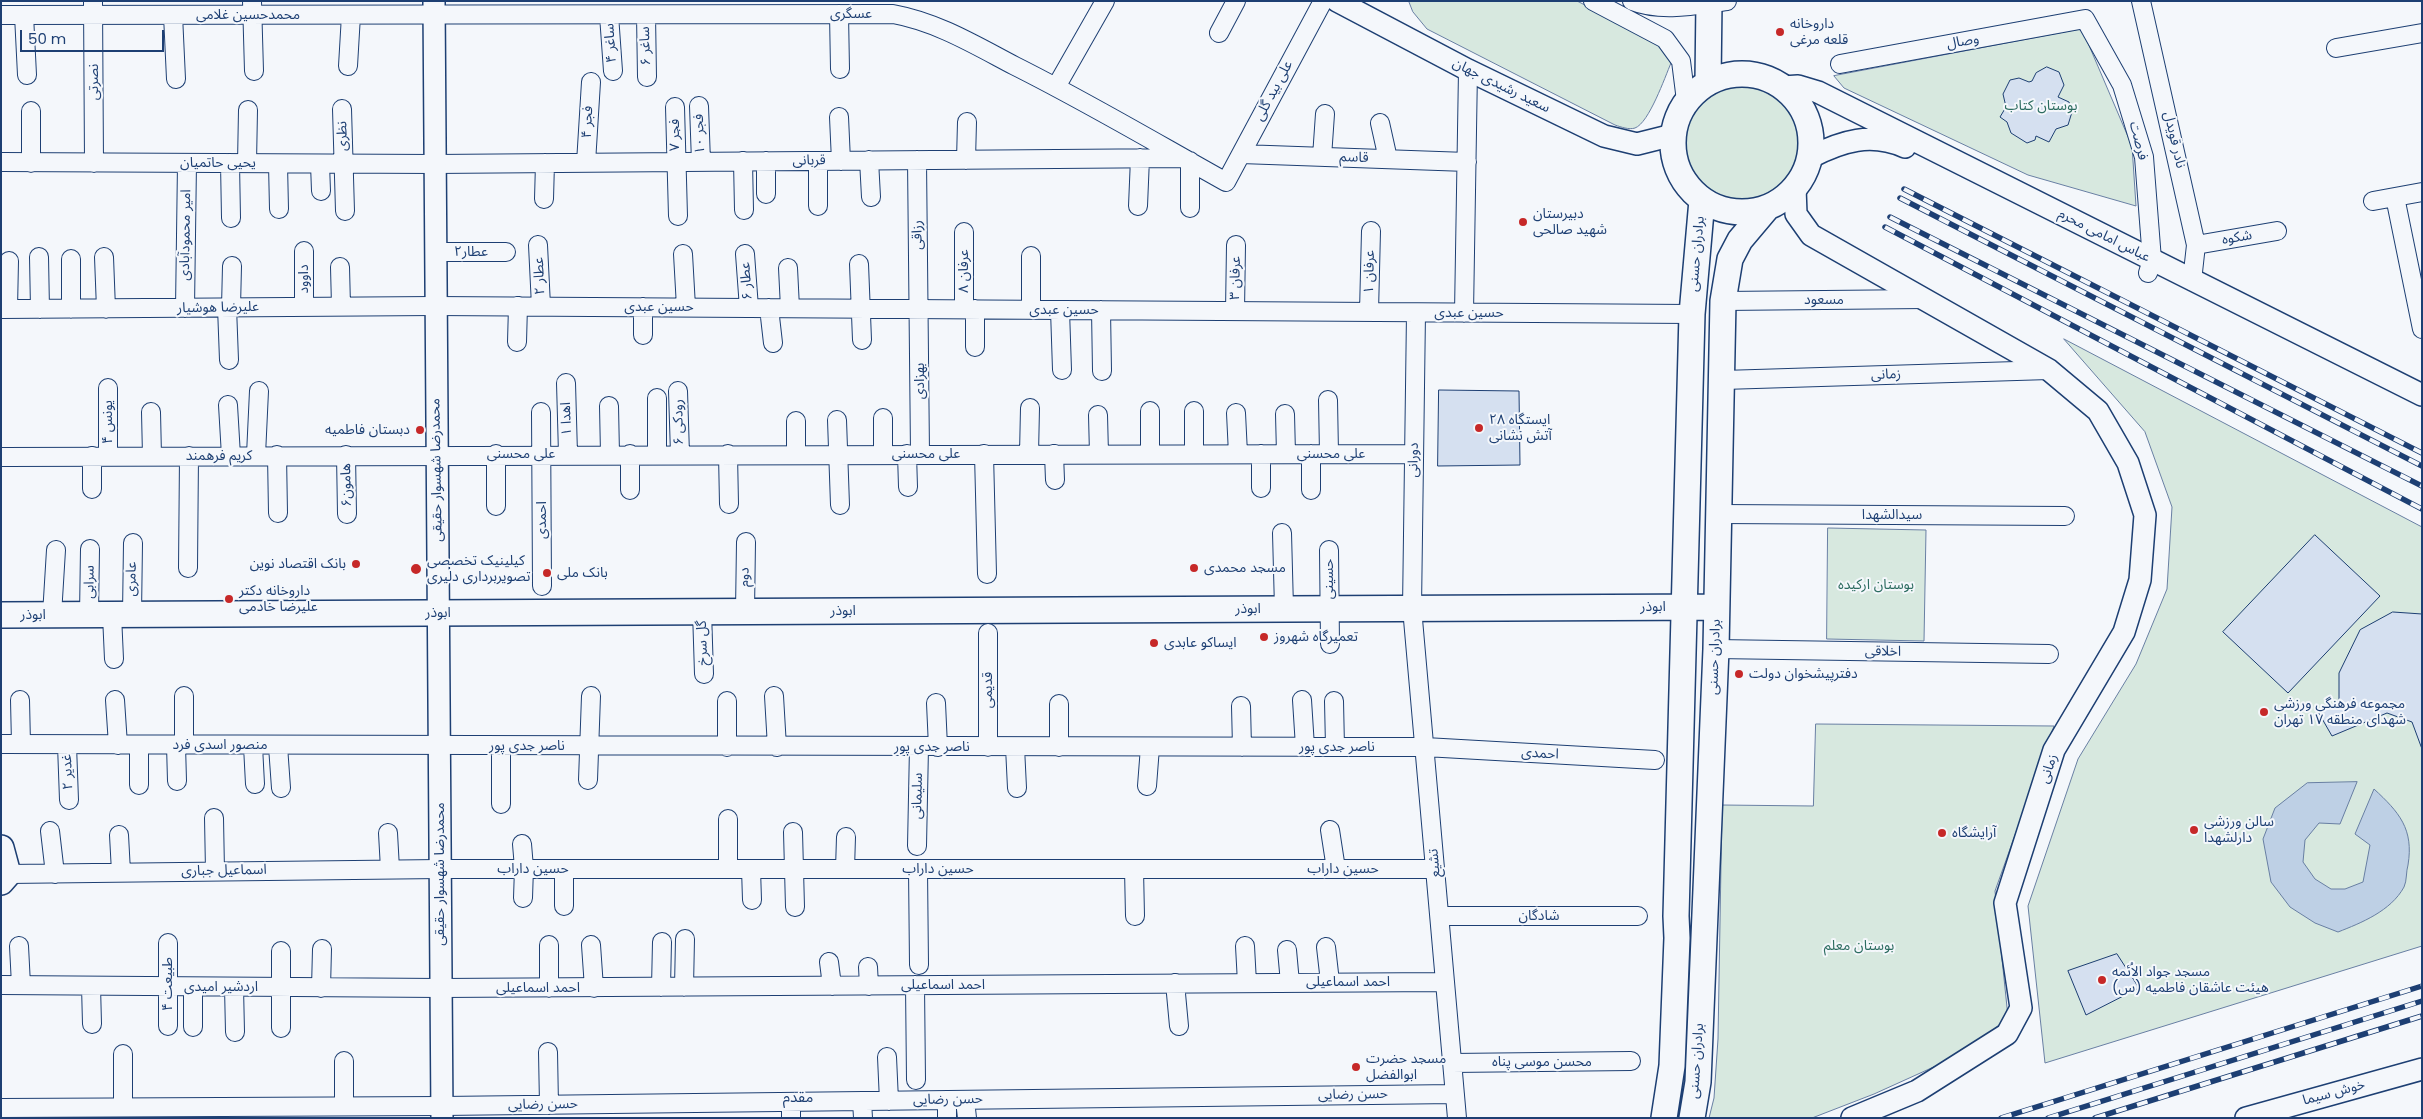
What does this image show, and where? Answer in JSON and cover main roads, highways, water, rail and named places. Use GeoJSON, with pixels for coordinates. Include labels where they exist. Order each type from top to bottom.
{"type":"FeatureCollection","features":[{"type":"Feature","properties":{"kind":"main road"},"geometry":{"type":"LineString","coordinates":[[1708,82],[1715,2]]}},
{"type":"Feature","properties":{"kind":"main road"},"geometry":{"type":"LineString","coordinates":[[1752,74],[1766,77],[1784,87],[1798,100],[1807,118],[1812,137],[1810,157],[1805,173],[1795,188],[1782,200],[1766,208],[1745,212],[1722,209],[1702,200],[1688,187],[1678,171],[1673,153],[1672,135],[1677,117],[1686,101],[1708,82],[1722,76],[1752,74]]}},
{"type":"Feature","properties":{"kind":"main road","name":"برادران حسنی"},"geometry":{"type":"LineString","coordinates":[[1664,1118],[1672,1066],[1678,938],[1676,916],[1692,314],[1702,200]]}},
{"type":"Feature","properties":{"kind":"main road","name":"برادران حسنی"},"geometry":{"type":"LineString","coordinates":[[1692,1118],[1698,1082],[1716,649],[1723,380],[1723,301],[1730,259],[1740,240],[1766,208]]}},
{"type":"Feature","properties":{"kind":"main road"},"geometry":{"type":"LineString","coordinates":[[1688,479],[1720,480]]}},
{"type":"Feature","properties":{"kind":"main road","name":"ابوذر"},"geometry":{"type":"LineString","coordinates":[[1,615],[1716,607]]}},
{"type":"Feature","properties":{"kind":"main road"},"geometry":{"type":"LineString","coordinates":[[1,848],[4,878]]}},
{"type":"Feature","properties":{"kind":"water"},"geometry":{"type":"Polygon","coordinates":[[[2357,782],[2340,824],[2319,823],[2305,840],[2303,862],[2315,879],[2331,889],[2345,889],[2363,882],[2370,845],[2355,834],[2374,789],[2391,806],[2403,822],[2409,841],[2406,882],[2391,903],[2375,915],[2338,932],[2315,923],[2290,907],[2271,882],[2263,839],[2275,808],[2307,783],[2357,782]]]}},
{"type":"Feature","properties":{"kind":"railway"},"geometry":{"type":"LineString","coordinates":[[1904,189],[2422,453]]}},
{"type":"Feature","properties":{"kind":"railway"},"geometry":{"type":"LineString","coordinates":[[1900,198],[2422,466]]}},
{"type":"Feature","properties":{"kind":"railway"},"geometry":{"type":"LineString","coordinates":[[1890,217],[2422,486]]}},
{"type":"Feature","properties":{"kind":"railway"},"geometry":{"type":"LineString","coordinates":[[1885,227],[2422,509]]}},
{"type":"Feature","properties":{"kind":"railway"},"geometry":{"type":"LineString","coordinates":[[2001,1118],[2422,986]]}},
{"type":"Feature","properties":{"kind":"railway"},"geometry":{"type":"LineString","coordinates":[[2048,1118],[2422,1001]]}},
{"type":"Feature","properties":{"kind":"railway"},"geometry":{"type":"LineString","coordinates":[[2095,1118],[2422,1016]]}},
{"type":"Feature","properties":{"kind":"place","name":"داروخانه قلعه مرغی"},"geometry":{"type":"Point","coordinates":[1780,32]}},
{"type":"Feature","properties":{"kind":"place","name":"دبیرستان شهید صالحی"},"geometry":{"type":"Point","coordinates":[1523,222]}},
{"type":"Feature","properties":{"kind":"place","name":"ایستگاه ۲۸ آتش نشانی"},"geometry":{"type":"Point","coordinates":[1479,428]}},
{"type":"Feature","properties":{"kind":"place","name":"دبستان فاطمیه"},"geometry":{"type":"Point","coordinates":[420,430]}},
{"type":"Feature","properties":{"kind":"place","name":"بانک اقتصاد نوین"},"geometry":{"type":"Point","coordinates":[356,564]}},
{"type":"Feature","properties":{"kind":"place","name":"مسجد محمدی"},"geometry":{"type":"Point","coordinates":[1194,568]}},
{"type":"Feature","properties":{"kind":"place","name":"کیلینیک تخصصی تصویربرداری دلیری"},"geometry":{"type":"Point","coordinates":[416,569]}},
{"type":"Feature","properties":{"kind":"place","name":"بانک ملی"},"geometry":{"type":"Point","coordinates":[547,573]}},
{"type":"Feature","properties":{"kind":"place","name":"داروخانه دکتر علیرضا خادمی"},"geometry":{"type":"Point","coordinates":[229,599]}},
{"type":"Feature","properties":{"kind":"place","name":"تعمیرگاه شهروز"},"geometry":{"type":"Point","coordinates":[1264,637]}},
{"type":"Feature","properties":{"kind":"place","name":"ایساکو عابدی"},"geometry":{"type":"Point","coordinates":[1154,643]}},
{"type":"Feature","properties":{"kind":"place","name":"دفترپیشخوان دولت"},"geometry":{"type":"Point","coordinates":[1739,674]}},
{"type":"Feature","properties":{"kind":"place","name":"مجموعه فرهنگی ورزشی شهدای منطقه ۱۷ تهران"},"geometry":{"type":"Point","coordinates":[2264,712]}},
{"type":"Feature","properties":{"kind":"place","name":"سالن ورزشی دارلشهدا"},"geometry":{"type":"Point","coordinates":[2194,830]}},
{"type":"Feature","properties":{"kind":"place","name":"آرایشگاه"},"geometry":{"type":"Point","coordinates":[1942,833]}},
{"type":"Feature","properties":{"kind":"place","name":"مسجد جواد الاُئمه هیئت عاشقان فاطمیه (س)"},"geometry":{"type":"Point","coordinates":[2102,980]}},
{"type":"Feature","properties":{"kind":"place","name":"مسجد حضرت ابوالفضل"},"geometry":{"type":"Point","coordinates":[1356,1067]}},
{"type":"Feature","properties":{"kind":"district","name":"مقدم"},"geometry":{"type":"Point","coordinates":[798,1098]}},
{"type":"Feature","properties":{"kind":"park label","name":"بوستان کتاب"},"geometry":{"type":"Point","coordinates":[2041,106]}},
{"type":"Feature","properties":{"kind":"park label","name":"بوستان ارکیده"},"geometry":{"type":"Point","coordinates":[1876,585]}},
{"type":"Feature","properties":{"kind":"park label","name":"بوستان معلم"},"geometry":{"type":"Point","coordinates":[1859,946]}}]}
